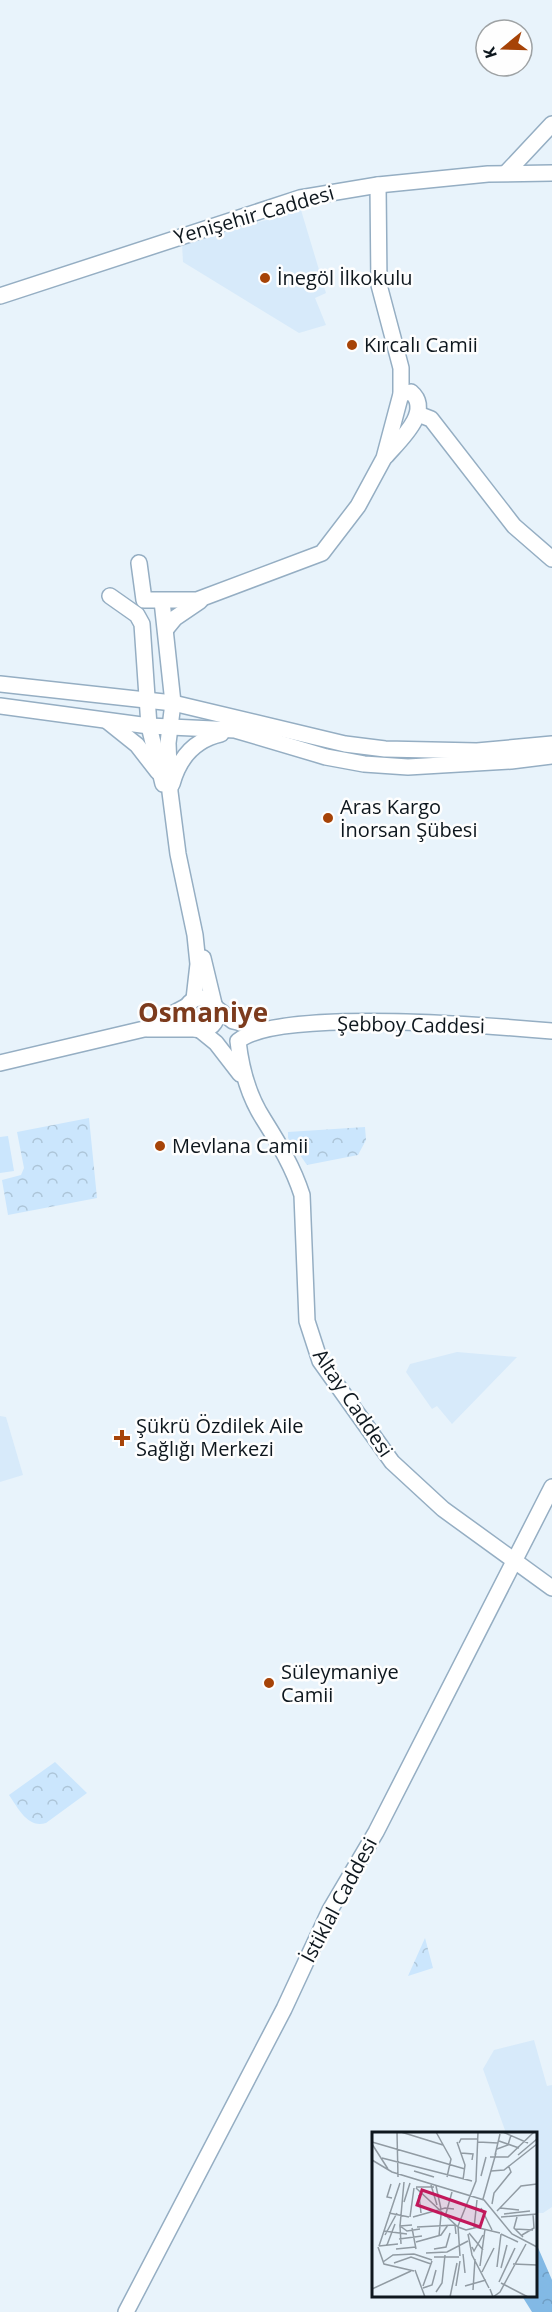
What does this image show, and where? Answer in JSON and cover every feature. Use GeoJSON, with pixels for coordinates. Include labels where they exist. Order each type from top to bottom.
{"type":"FeatureCollection","features":[{"type":"Feature","properties":{"kind":"main road"},"geometry":{"type":"LineString","coordinates":[[507,172],[552,124]]}},
{"type":"Feature","properties":{"kind":"main road","name":"Yenişehir Caddesi"},"geometry":{"type":"LineString","coordinates":[[0,296],[300,198],[378,185],[507,172],[552,173]]}},
{"type":"Feature","properties":{"kind":"main road"},"geometry":{"type":"LineString","coordinates":[[378,185],[379,285],[401,368],[399,401],[384,458]]}},
{"type":"Feature","properties":{"kind":"main road"},"geometry":{"type":"LineString","coordinates":[[166,629],[175,618],[207,596],[322,553],[358,506],[384,458],[416,417],[418,400],[415,395],[411,392],[399,401]]}},
{"type":"Feature","properties":{"kind":"main road"},"geometry":{"type":"LineString","coordinates":[[399,401],[403,418],[430,419],[514,526],[552,559]]}},
{"type":"Feature","properties":{"kind":"main road"},"geometry":{"type":"LineString","coordinates":[[139,563],[144,600],[207,596]]}},
{"type":"Feature","properties":{"kind":"main road"},"geometry":{"type":"LineString","coordinates":[[0,1063],[144,1029],[197,1030],[214,1024],[215,1006],[195,935],[176,837],[149,726],[142,624],[137,615],[110,596]]}},
{"type":"Feature","properties":{"kind":"main road"},"geometry":{"type":"LineString","coordinates":[[156,601],[166,629],[171,676],[172,727],[168,742],[170,792],[176,837]]}},
{"type":"Feature","properties":{"kind":"main road"},"geometry":{"type":"LineString","coordinates":[[121,697],[136,687],[147,672],[156,601]]}},
{"type":"Feature","properties":{"kind":"main road"},"geometry":{"type":"LineString","coordinates":[[171,676],[186,695],[204,710]]}},
{"type":"Feature","properties":{"kind":"main road"},"geometry":{"type":"LineString","coordinates":[[0,684],[173,703],[313,738],[385,749],[477,751],[552,744]]}},
{"type":"Feature","properties":{"kind":"main road"},"geometry":{"type":"LineString","coordinates":[[0,706],[149,726],[235,730],[326,757],[364,764],[408,767],[511,761],[552,756]]}},
{"type":"Feature","properties":{"kind":"main road"},"geometry":{"type":"LineString","coordinates":[[107,721],[137,745],[161,776]]}},
{"type":"Feature","properties":{"kind":"main road"},"geometry":{"type":"LineString","coordinates":[[170,792],[175,774],[196,743],[208,736],[235,730]]}},
{"type":"Feature","properties":{"kind":"main road"},"geometry":{"type":"LineString","coordinates":[[195,935],[198,964],[187,1022],[216,1043],[247,1084]]}},
{"type":"Feature","properties":{"kind":"main road"},"geometry":{"type":"LineString","coordinates":[[144,1029],[190,1002],[205,998],[233,1021],[239,1034],[238,1041],[247,1084]]}},
{"type":"Feature","properties":{"kind":"main road"},"geometry":{"type":"LineString","coordinates":[[233,1021],[269,1029]]}},
{"type":"Feature","properties":{"kind":"main road","name":"Şebboy Caddesi"},"geometry":{"type":"LineString","coordinates":[[269,1029],[383,1022],[447,1023],[552,1031]]}},
{"type":"Feature","properties":{"kind":"main road"},"geometry":{"type":"LineString","coordinates":[[216,1043],[228,1044],[244,1036],[269,1029]]}},
{"type":"Feature","properties":{"kind":"main road","name":"Altay Caddesi"},"geometry":{"type":"LineString","coordinates":[[247,1084],[264,1121],[296,1175],[302,1194],[307,1321],[321,1361],[392,1462],[443,1509],[552,1588]]}},
{"type":"Feature","properties":{"kind":"main road","name":"İstiklal Caddesi"},"geometry":{"type":"LineString","coordinates":[[126,2312],[284,2009],[330,1910],[376,1832],[552,1487]]}},
{"type":"Feature","properties":{"kind":"shaded area","name":"İnegöl İlkokulu"},"geometry":{"type":"Polygon","coordinates":[[[301,210],[326,293],[315,298],[326,325],[299,333],[183,262],[182,244],[301,210]]]}},
{"type":"Feature","properties":{"kind":"shaded area"},"geometry":{"type":"Polygon","coordinates":[[[457,1352],[517,1357],[452,1424],[437,1406],[432,1409],[406,1372],[410,1364],[457,1352]]]}},
{"type":"Feature","properties":{"kind":"shaded area"},"geometry":{"type":"Polygon","coordinates":[[[0,1416],[6,1417],[23,1475],[0,1482],[0,1416]]]}},
{"type":"Feature","properties":{"kind":"shaded area"},"geometry":{"type":"Polygon","coordinates":[[[534,2040],[547,2086],[552,2085],[552,2207],[543,2213],[537,2213],[537,2132],[506,2132],[483,2069],[494,2050],[534,2040]]]}},
{"type":"Feature","properties":{"kind":"green space"},"geometry":{"type":"Polygon","coordinates":[[[201,1003],[209,1006],[212,1014],[209,1022],[201,1025],[193,1022],[190,1014],[193,1006],[201,1003]]]}},
{"type":"Feature","properties":{"kind":"green space"},"geometry":{"type":"Polygon","coordinates":[[[89,1118],[97,1198],[8,1215],[2,1180],[21,1175],[24,1168],[17,1132],[89,1118]]]}},
{"type":"Feature","properties":{"kind":"green space"},"geometry":{"type":"Polygon","coordinates":[[[365,1127],[366,1140],[358,1155],[307,1165],[288,1138],[288,1132],[365,1127]]]}},
{"type":"Feature","properties":{"kind":"green space"},"geometry":{"type":"Polygon","coordinates":[[[8,1136],[14,1171],[0,1173],[0,1137],[8,1136]]]}},
{"type":"Feature","properties":{"kind":"green space"},"geometry":{"type":"Polygon","coordinates":[[[55,1762],[87,1793],[46,1823],[34,1823],[24,1816],[9,1795],[55,1762]]]}},
{"type":"Feature","properties":{"kind":"green space"},"geometry":{"type":"Polygon","coordinates":[[[425,1938],[433,1968],[408,1976],[425,1938]]]}},
{"type":"Feature","properties":{"kind":"green space"},"geometry":{"type":"Polygon","coordinates":[[[537,2245],[552,2280],[552,2312],[532,2312],[523,2297],[537,2297],[537,2245]]]}},
{"type":"Feature","properties":{"kind":"place","name":"İnegöl İlkokulu"},"geometry":{"type":"Point","coordinates":[265,278]}},
{"type":"Feature","properties":{"kind":"place","name":"Kırcalı Camii"},"geometry":{"type":"Point","coordinates":[352,345]}},
{"type":"Feature","properties":{"kind":"place","name":"Aras Kargo İnorsan Şübesi"},"geometry":{"type":"Point","coordinates":[328,818]}},
{"type":"Feature","properties":{"kind":"place","name":"Mevlana Camii"},"geometry":{"type":"Point","coordinates":[160,1146]}},
{"type":"Feature","properties":{"kind":"place","name":"Şükrü Özdilek Aile Sağlığı Merkezi"},"geometry":{"type":"Point","coordinates":[122,1438]}},
{"type":"Feature","properties":{"kind":"place","name":"Süleymaniye Camii"},"geometry":{"type":"Point","coordinates":[269,1683]}},
{"type":"Feature","properties":{"kind":"district","name":"Osmaniye"},"geometry":{"type":"Point","coordinates":[203,1013]}}]}
